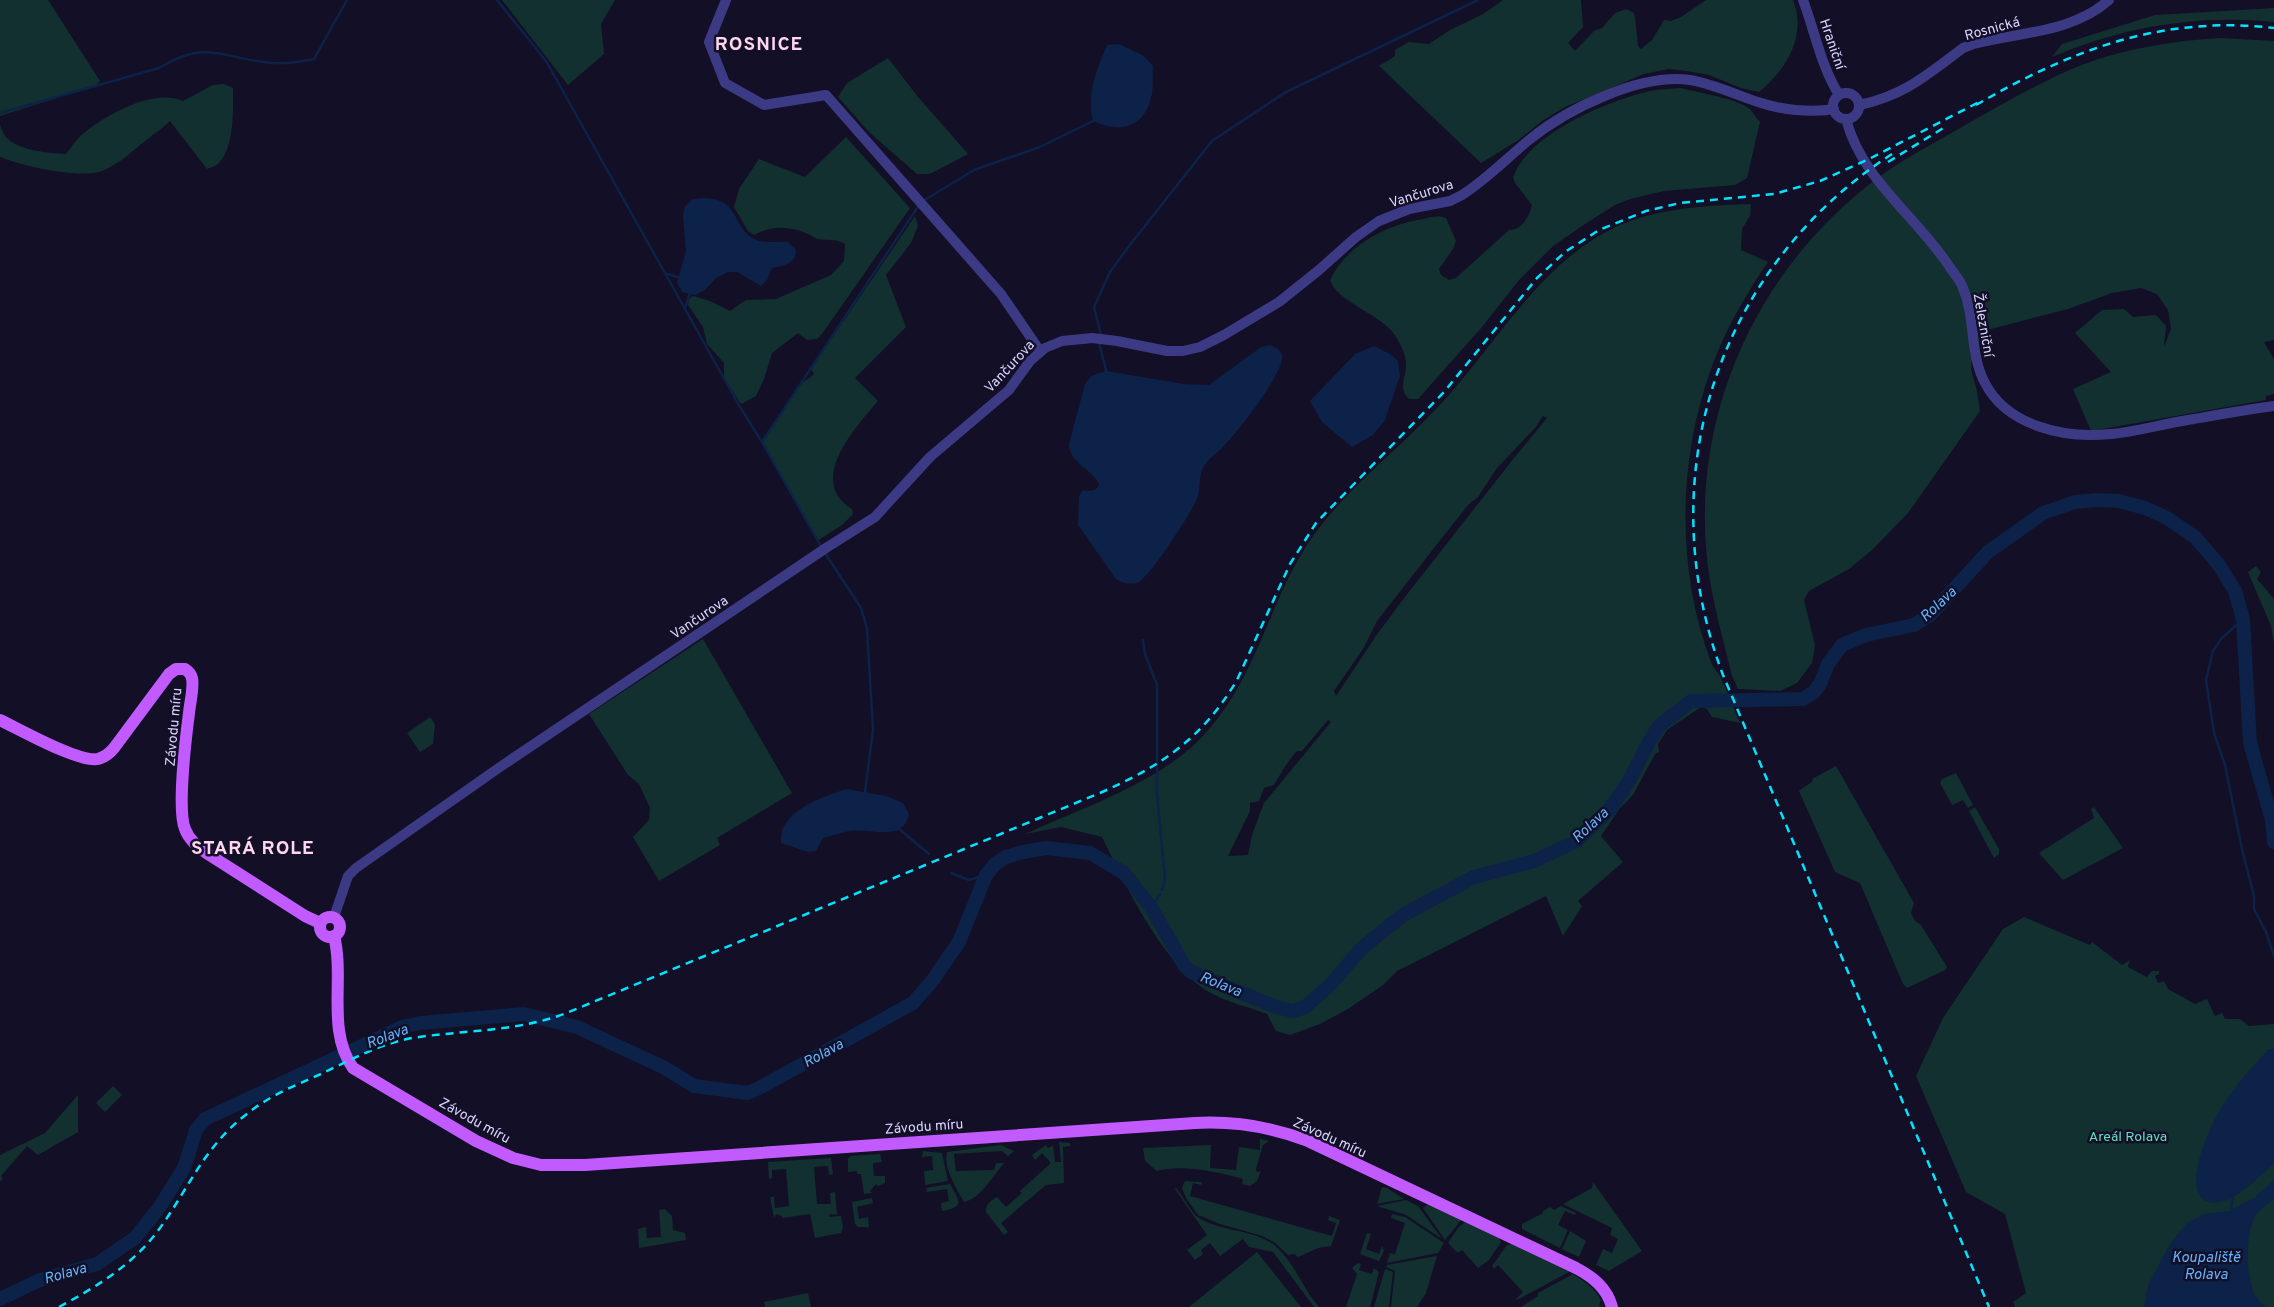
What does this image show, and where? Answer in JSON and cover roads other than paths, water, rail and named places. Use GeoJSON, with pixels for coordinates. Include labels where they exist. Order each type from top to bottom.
{"type":"FeatureCollection","features":[{"type":"Feature","properties":{"kind":"main road","name":"Závodu míru"},"geometry":{"type":"LineString","coordinates":[[0,720],[77,755],[89,759],[98,759],[106,756],[114,748],[169,674],[176,669],[185,669],[190,673],[192,681],[182,804],[183,823],[186,832],[196,845],[208,854],[305,916],[320,923],[320,930],[323,935],[334,936],[339,932],[339,922],[334,917]]}},
{"type":"Feature","properties":{"kind":"main road"},"geometry":{"type":"LineString","coordinates":[[320,923],[327,917],[334,917]]}},
{"type":"Feature","properties":{"kind":"main road","name":"Závodu míru"},"geometry":{"type":"LineString","coordinates":[[334,936],[338,954],[341,1039],[354,1068],[476,1141],[513,1158],[541,1165],[653,1161],[1195,1123],[1224,1123],[1269,1129],[1308,1141],[1576,1268],[1595,1280],[1606,1292],[1611,1304]]}},
{"type":"Feature","properties":{"kind":"street"},"geometry":{"type":"LineString","coordinates":[[726,0],[709,42],[724,82],[764,105],[826,95],[1001,294],[1040,351]]}},
{"type":"Feature","properties":{"kind":"street","name":"Hraniční"},"geometry":{"type":"LineString","coordinates":[[1803,0],[1819,50],[1839,95]]}},
{"type":"Feature","properties":{"kind":"street","name":"Rosnická"},"geometry":{"type":"LineString","coordinates":[[1859,105],[1879,101],[1909,88],[1964,48],[1973,44],[2073,22],[2096,11],[2110,0]]}},
{"type":"Feature","properties":{"kind":"street","name":"Vančurova"},"geometry":{"type":"LineString","coordinates":[[334,917],[348,876],[356,868],[516,756],[826,548],[870,522],[887,506],[930,457],[1009,390],[1030,361],[1040,351],[1057,342],[1079,339],[1117,341],[1167,352],[1183,351],[1207,344],[1279,302],[1356,236],[1379,221],[1409,209],[1456,198],[1468,192],[1530,139],[1560,118],[1612,94],[1637,86],[1664,79],[1690,80],[1776,107],[1824,111],[1834,109]]}},
{"type":"Feature","properties":{"kind":"street"},"geometry":{"type":"LineString","coordinates":[[1845,93],[1852,94],[1857,98],[1859,105],[1856,114],[1846,118],[1840,117],[1834,109],[1835,100],[1839,95],[1845,93]]}},
{"type":"Feature","properties":{"kind":"street","name":"Železniční"},"geometry":{"type":"LineString","coordinates":[[1846,118],[1851,136],[1868,168],[1946,261],[1963,288],[1971,315],[1973,347],[1978,368],[1989,391],[2008,412],[2018,418],[2053,430],[2076,434],[2110,434],[2274,406]]}},
{"type":"Feature","properties":{"kind":"water"},"geometry":{"type":"Polygon","coordinates":[[[1119,44],[1144,56],[1153,66],[1153,86],[1147,108],[1136,122],[1129,126],[1112,127],[1093,121],[1091,102],[1096,73],[1107,45],[1119,44]]]}},
{"type":"Feature","properties":{"kind":"water"},"geometry":{"type":"Polygon","coordinates":[[[702,198],[723,202],[734,213],[747,233],[754,239],[766,242],[788,242],[796,250],[794,258],[788,264],[772,268],[767,280],[761,286],[737,272],[728,272],[716,278],[705,290],[695,295],[682,292],[677,283],[686,251],[683,216],[685,206],[693,199],[702,198]]]}},
{"type":"Feature","properties":{"kind":"water"},"geometry":{"type":"Polygon","coordinates":[[[1270,345],[1279,350],[1282,355],[1276,374],[1269,388],[1238,429],[1204,466],[1197,499],[1179,531],[1143,579],[1132,584],[1123,583],[1116,579],[1078,525],[1079,496],[1083,490],[1095,490],[1099,484],[1073,456],[1069,444],[1085,384],[1091,376],[1106,371],[1184,384],[1209,385],[1261,347],[1270,345]]]}},
{"type":"Feature","properties":{"kind":"water"},"geometry":{"type":"Polygon","coordinates":[[[1374,346],[1390,354],[1398,361],[1400,376],[1385,420],[1373,435],[1352,447],[1322,422],[1310,401],[1355,354],[1374,346]]]}},
{"type":"Feature","properties":{"kind":"water"},"geometry":{"type":"Polygon","coordinates":[[[846,789],[886,796],[903,803],[909,814],[906,823],[893,831],[849,831],[823,838],[816,851],[808,852],[781,843],[783,828],[795,813],[811,803],[846,789]]]}},
{"type":"Feature","properties":{"kind":"water"},"geometry":{"type":"Polygon","coordinates":[[[2269,1049],[2274,1049],[2274,1164],[2232,1198],[2221,1202],[2209,1202],[2201,1196],[2197,1187],[2196,1175],[2208,1134],[2228,1097],[2269,1049]]]}},
{"type":"Feature","properties":{"kind":"water","name":"Koupaliště Rolava"},"geometry":{"type":"Polygon","coordinates":[[[2274,1180],[2274,1199],[2254,1218],[2250,1230],[2248,1255],[2250,1281],[2254,1292],[2259,1301],[2267,1307],[2144,1307],[2148,1285],[2170,1244],[2187,1223],[2203,1214],[2229,1211],[2254,1198],[2274,1180]]]}},
{"type":"Feature","properties":{"kind":"waterway"},"geometry":{"type":"LineString","coordinates":[[0,113],[159,68],[191,54],[215,53],[255,61],[277,63],[293,63],[314,59],[347,0]]}},
{"type":"Feature","properties":{"kind":"waterway"},"geometry":{"type":"LineString","coordinates":[[497,0],[546,61],[740,407],[822,548]]}},
{"type":"Feature","properties":{"kind":"waterway"},"geometry":{"type":"LineString","coordinates":[[1101,335],[1094,307],[1110,272],[1212,141],[1286,92],[1478,0]]}},
{"type":"Feature","properties":{"kind":"waterway"},"geometry":{"type":"LineString","coordinates":[[923,201],[974,170],[1040,147],[1093,121]]}},
{"type":"Feature","properties":{"kind":"waterway"},"geometry":{"type":"LineString","coordinates":[[762,442],[919,205]]}},
{"type":"Feature","properties":{"kind":"waterway"},"geometry":{"type":"LineString","coordinates":[[667,274],[681,278]]}},
{"type":"Feature","properties":{"kind":"waterway"},"geometry":{"type":"LineString","coordinates":[[685,309],[690,293]]}},
{"type":"Feature","properties":{"kind":"waterway"},"geometry":{"type":"LineString","coordinates":[[1099,343],[1107,374]]}},
{"type":"Feature","properties":{"kind":"waterway","name":"Rolava"},"geometry":{"type":"LineString","coordinates":[[0,1299],[40,1280],[97,1264],[135,1238],[159,1208],[184,1168],[196,1130],[205,1119],[402,1027],[420,1023],[524,1014],[577,1027],[665,1068],[694,1086],[748,1093],[913,1003],[932,981],[959,942],[986,875],[995,864],[1006,857],[1023,852],[1046,848],[1090,853],[1124,873],[1151,907],[1184,965],[1191,972],[1276,1007],[1293,1011],[1305,1007],[1330,985],[1362,948],[1403,915],[1474,877],[1534,861],[1577,841],[1609,810],[1629,781],[1659,726],[1691,701],[1803,699],[1814,692],[1820,684],[1828,664],[1842,645],[1866,635],[1914,625],[1931,614],[1988,552],[2043,513],[2075,502],[2119,501],[2145,508],[2167,518],[2195,537],[2219,565],[2235,591],[2243,619],[2250,743],[2272,820],[2274,842]]}},
{"type":"Feature","properties":{"kind":"waterway"},"geometry":{"type":"LineString","coordinates":[[825,553],[861,608],[867,629],[873,730],[865,792],[867,794]]}},
{"type":"Feature","properties":{"kind":"waterway"},"geometry":{"type":"LineString","coordinates":[[2243,619],[2221,639],[2213,651],[2206,680],[2214,733],[2225,765],[2242,849],[2254,896],[2254,909],[2266,932],[2274,956]]}},
{"type":"Feature","properties":{"kind":"waterway"},"geometry":{"type":"LineString","coordinates":[[1143,640],[1145,654],[1157,685],[1157,793],[1165,880],[1162,890]]}},
{"type":"Feature","properties":{"kind":"waterway"},"geometry":{"type":"LineString","coordinates":[[898,828],[929,854]]}},
{"type":"Feature","properties":{"kind":"waterway"},"geometry":{"type":"LineString","coordinates":[[951,873],[969,880],[986,875]]}},
{"type":"Feature","properties":{"kind":"waterway"},"geometry":{"type":"LineString","coordinates":[[1151,907],[1160,894]]}},
{"type":"Feature","properties":{"kind":"waterway"},"geometry":{"type":"LineString","coordinates":[[2231,1212],[2233,1195]]}},
{"type":"Feature","properties":{"kind":"railway"},"geometry":{"type":"LineString","coordinates":[[1976,105],[2011,85],[2047,68],[2119,41],[2156,32],[2194,27],[2233,25],[2274,28]]}},
{"type":"Feature","properties":{"kind":"railway"},"geometry":{"type":"LineString","coordinates":[[59,1307],[112,1275],[136,1255],[157,1232],[219,1140],[248,1113],[283,1091],[388,1044],[431,1035],[526,1024],[564,1014],[1100,793],[1161,761],[1194,735],[1224,701],[1237,680],[1290,564],[1316,523],[1444,392],[1537,278],[1565,252],[1599,230],[1646,211],[1680,203],[1774,194],[1820,181],[1869,159],[1981,101]]}},
{"type":"Feature","properties":{"kind":"railway"},"geometry":{"type":"LineString","coordinates":[[1888,162],[1945,127]]}},
{"type":"Feature","properties":{"kind":"railway"},"geometry":{"type":"LineString","coordinates":[[1892,154],[1831,201],[1781,256],[1742,317],[1714,384],[1698,454],[1693,527],[1702,601],[1723,675],[1989,1307]]}},
{"type":"Feature","properties":{"kind":"district","name":"ROSNICE"},"geometry":{"type":"Point","coordinates":[759,43]}},
{"type":"Feature","properties":{"kind":"district","name":"STARÁ ROLE"},"geometry":{"type":"Point","coordinates":[253,847]}},
{"type":"Feature","properties":{"kind":"park label","name":"Areál Rolava"},"geometry":{"type":"Point","coordinates":[2128,1136]}}]}
